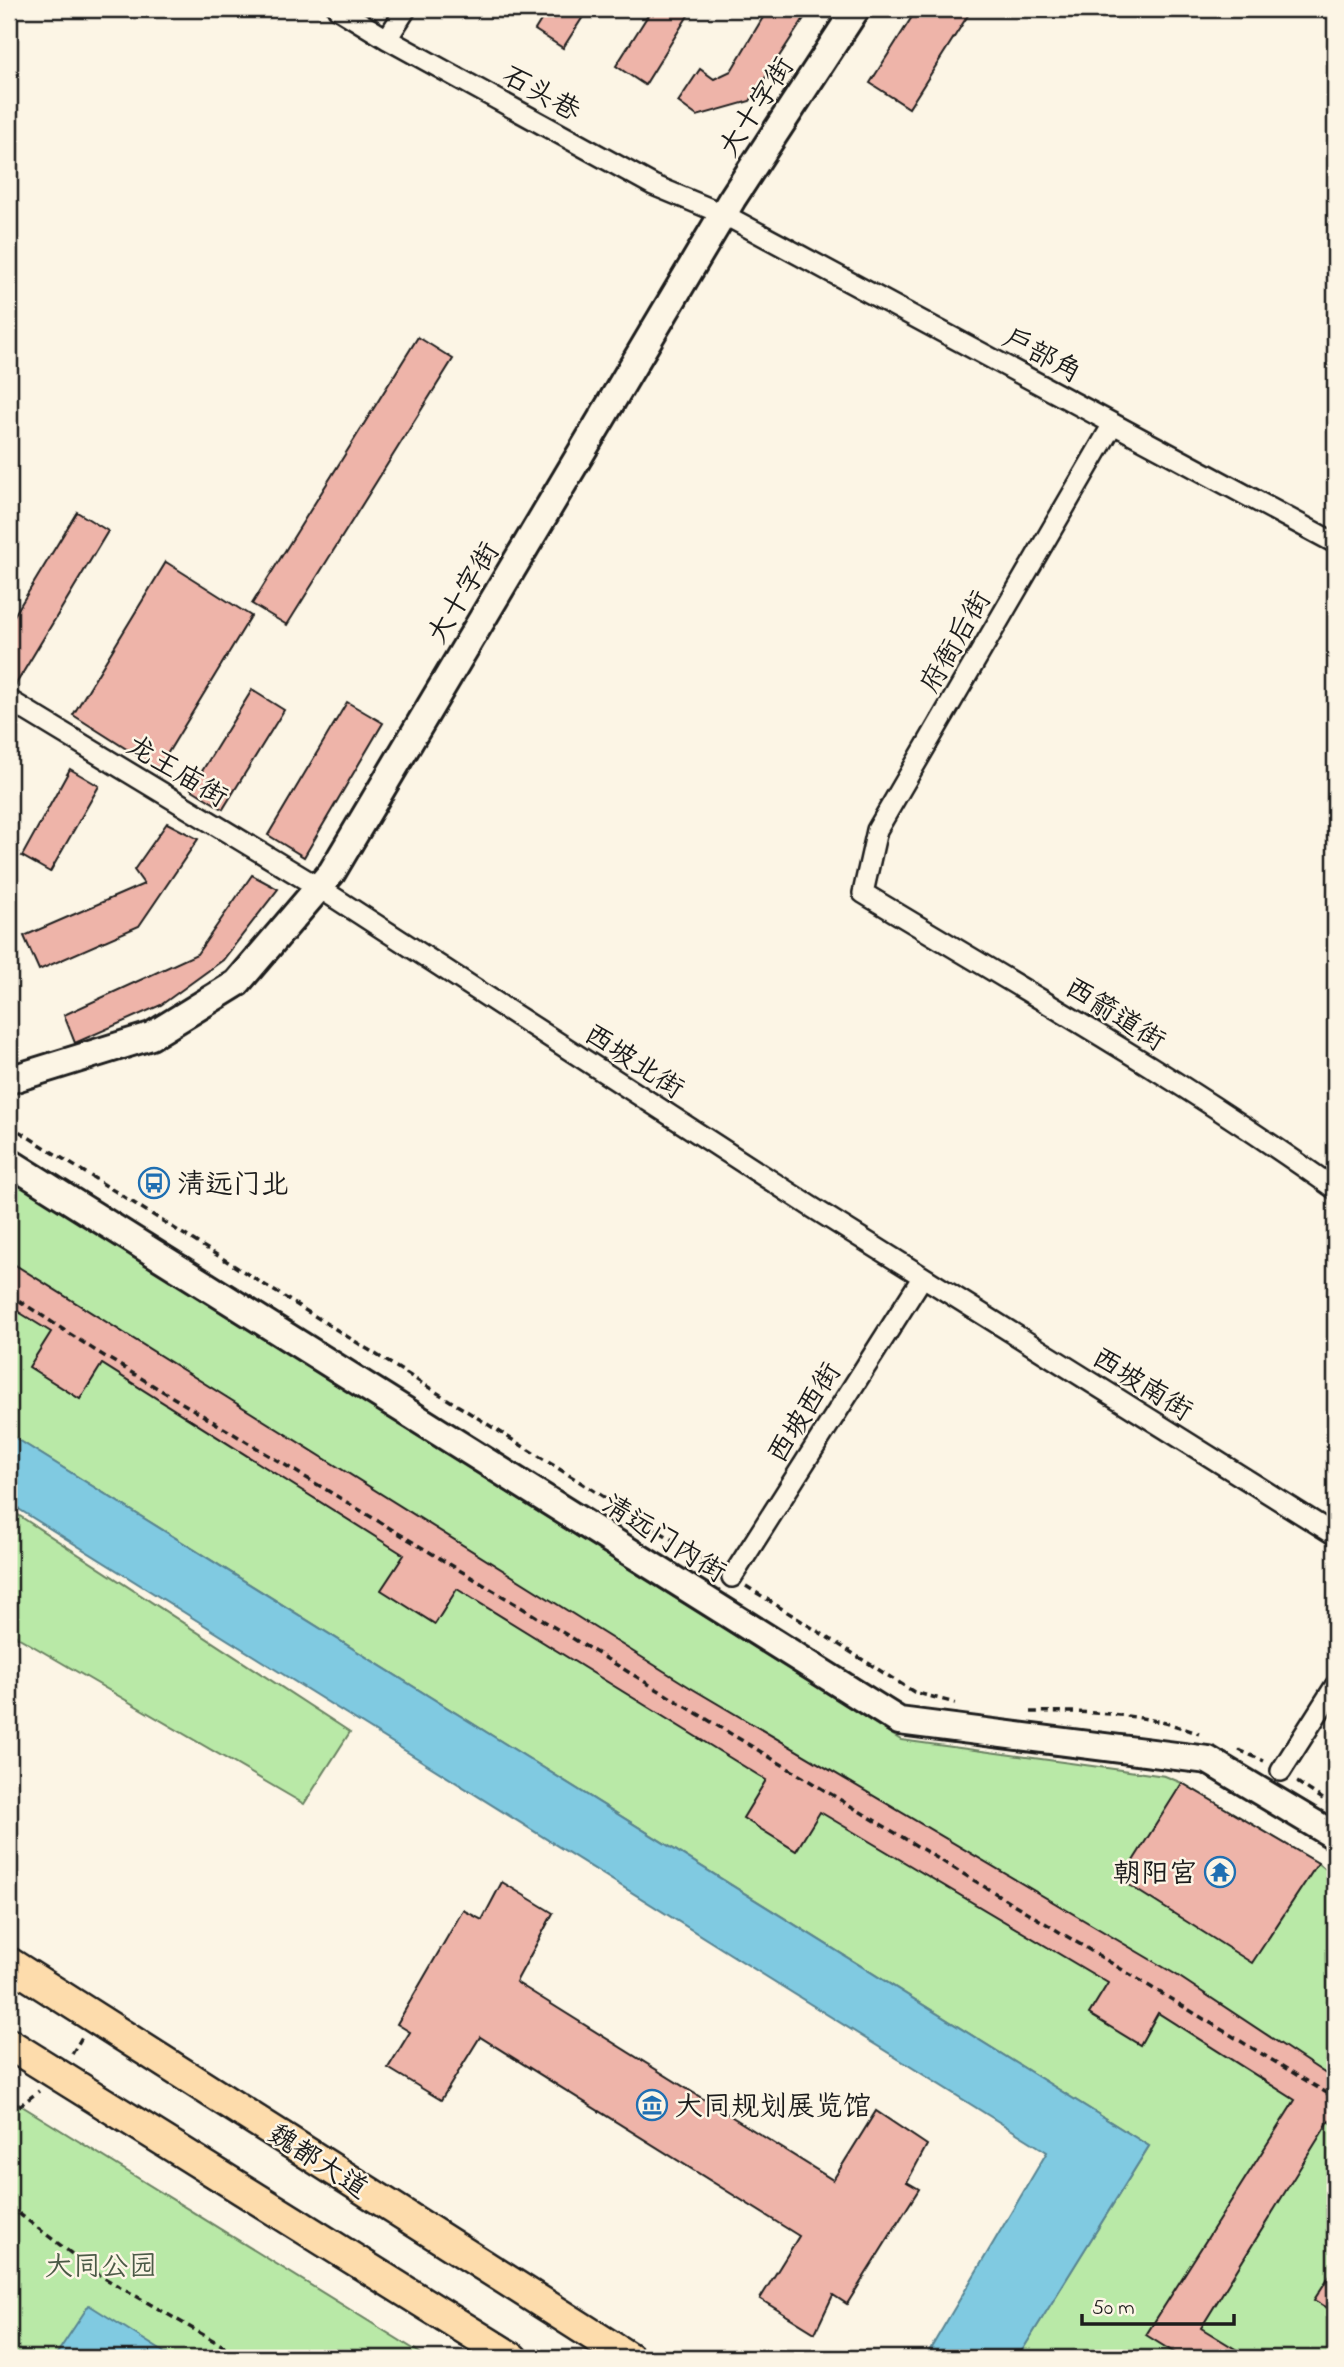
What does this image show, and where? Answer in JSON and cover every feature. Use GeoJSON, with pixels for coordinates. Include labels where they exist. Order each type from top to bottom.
{"type":"FeatureCollection","features":[{"type":"Feature","properties":{"kind":"main road","name":"大十字街"},"geometry":{"type":"LineString","coordinates":[[9,1080],[151,1036],[237,984],[318,887],[339,860],[723,214],[856,9]]}},
{"type":"Feature","properties":{"kind":"main road","name":"清远门内街"},"geometry":{"type":"LineString","coordinates":[[9,1162],[899,1721],[1208,1759],[1335,1836]]}},
{"type":"Feature","properties":{"kind":"main road","name":"魏都大道"},"geometry":{"type":"LineString","coordinates":[[9,1963],[629,2358]]}},
{"type":"Feature","properties":{"kind":"main road"},"geometry":{"type":"LineString","coordinates":[[9,2044],[512,2358]]}},
{"type":"Feature","properties":{"kind":"street","name":"石头巷"},"geometry":{"type":"LineString","coordinates":[[338,9],[387,39],[653,185],[723,214]]}},
{"type":"Feature","properties":{"kind":"street"},"geometry":{"type":"LineString","coordinates":[[387,39],[406,9]]}},
{"type":"Feature","properties":{"kind":"street","name":"户部角"},"geometry":{"type":"LineString","coordinates":[[723,214],[1335,543]]}},
{"type":"Feature","properties":{"kind":"street","name":"府衙后街"},"geometry":{"type":"LineString","coordinates":[[863,893],[877,830],[1113,424]]}},
{"type":"Feature","properties":{"kind":"street","name":"龙王庙街"},"geometry":{"type":"LineString","coordinates":[[9,700],[318,887]]}},
{"type":"Feature","properties":{"kind":"street","name":"西坡北街"},"geometry":{"type":"LineString","coordinates":[[318,887],[922,1278]]}},
{"type":"Feature","properties":{"kind":"street","name":"西箭道街"},"geometry":{"type":"LineString","coordinates":[[863,893],[1234,1119],[1335,1189]]}},
{"type":"Feature","properties":{"kind":"street","name":"西坡南街"},"geometry":{"type":"LineString","coordinates":[[922,1278],[1335,1535]]}},
{"type":"Feature","properties":{"kind":"street","name":"西坡西街"},"geometry":{"type":"LineString","coordinates":[[732,1577],[922,1278]]}},
{"type":"Feature","properties":{"kind":"street"},"geometry":{"type":"LineString","coordinates":[[1281,1771],[1335,1686]]}},
{"type":"Feature","properties":{"kind":"path"},"geometry":{"type":"LineString","coordinates":[[9,1125],[914,1692],[967,1706]]}},
{"type":"Feature","properties":{"kind":"path"},"geometry":{"type":"LineString","coordinates":[[9,1294],[96,1351],[1233,2034],[1335,2098]]}},
{"type":"Feature","properties":{"kind":"path"},"geometry":{"type":"LineString","coordinates":[[1021,1713],[1075,1711],[1174,1724],[1210,1738]]}},
{"type":"Feature","properties":{"kind":"path"},"geometry":{"type":"LineString","coordinates":[[1235,1748],[1260,1758],[1335,1807]]}},
{"type":"Feature","properties":{"kind":"path"},"geometry":{"type":"LineString","coordinates":[[9,2114],[59,2075],[94,2017]]}},
{"type":"Feature","properties":{"kind":"path"},"geometry":{"type":"LineString","coordinates":[[9,2206],[101,2276],[244,2358]]}},
{"type":"Feature","properties":{"kind":"green space"},"geometry":{"type":"Polygon","coordinates":[[[9,1179],[901,1740],[1165,1776],[1182,1783],[1318,1863],[1335,1876],[1335,2358],[1025,2358],[1019,2355],[1149,2146],[9,1434],[9,1179]]]}},
{"type":"Feature","properties":{"kind":"green space"},"geometry":{"type":"Polygon","coordinates":[[[9,1509],[350,1732],[304,1804],[9,1632],[9,1509]]]}},
{"type":"Feature","properties":{"kind":"green space","name":"大同公园"},"geometry":{"type":"Polygon","coordinates":[[[9,2098],[428,2358],[9,2358],[9,2098]]]}},
{"type":"Feature","properties":{"kind":"water"},"geometry":{"type":"Polygon","coordinates":[[[9,1434],[1149,2146],[1020,2354],[1025,2358],[925,2358],[1047,2152],[9,1503],[9,1434]]]}},
{"type":"Feature","properties":{"kind":"water"},"geometry":{"type":"Polygon","coordinates":[[[89,2305],[173,2358],[54,2358],[89,2305]]]}},
{"type":"Feature","properties":{"kind":"building"},"geometry":{"type":"Polygon","coordinates":[[[548,9],[588,9],[563,48],[535,30],[548,9]]]}},
{"type":"Feature","properties":{"kind":"building"},"geometry":{"type":"Polygon","coordinates":[[[652,9],[692,9],[645,85],[616,66],[652,9]]]}},
{"type":"Feature","properties":{"kind":"building"},"geometry":{"type":"Polygon","coordinates":[[[768,9],[810,9],[750,101],[697,116],[678,102],[700,69],[714,79],[731,71],[768,9]]]}},
{"type":"Feature","properties":{"kind":"building"},"geometry":{"type":"Polygon","coordinates":[[[917,9],[972,9],[909,108],[870,83],[917,9]]]}},
{"type":"Feature","properties":{"kind":"building"},"geometry":{"type":"Polygon","coordinates":[[[418,337],[453,359],[287,625],[252,604],[418,337]]]}},
{"type":"Feature","properties":{"kind":"building"},"geometry":{"type":"Polygon","coordinates":[[[77,512],[108,531],[13,689],[9,688],[9,624],[77,512]]]}},
{"type":"Feature","properties":{"kind":"building"},"geometry":{"type":"Polygon","coordinates":[[[166,562],[251,616],[158,769],[73,715],[166,562]]]}},
{"type":"Feature","properties":{"kind":"building"},"geometry":{"type":"Polygon","coordinates":[[[252,690],[284,710],[223,809],[191,789],[252,690]]]}},
{"type":"Feature","properties":{"kind":"building"},"geometry":{"type":"Polygon","coordinates":[[[347,702],[383,723],[304,857],[268,835],[347,702]]]}},
{"type":"Feature","properties":{"kind":"building"},"geometry":{"type":"Polygon","coordinates":[[[70,769],[99,786],[50,872],[22,856],[70,769]]]}},
{"type":"Feature","properties":{"kind":"building"},"geometry":{"type":"Polygon","coordinates":[[[167,823],[198,839],[139,926],[39,970],[24,936],[144,884],[134,870],[167,823]]]}},
{"type":"Feature","properties":{"kind":"building"},"geometry":{"type":"Polygon","coordinates":[[[252,875],[278,889],[223,960],[161,1005],[75,1043],[64,1015],[197,954],[252,875]]]}},
{"type":"Feature","properties":{"kind":"building"},"geometry":{"type":"Polygon","coordinates":[[[9,1261],[691,1688],[1175,1974],[1335,2080],[1335,2126],[1329,2121],[1201,2328],[1250,2358],[1183,2358],[1146,2335],[1295,2100],[1158,2013],[1140,2045],[1089,2014],[1108,1983],[820,1812],[796,1851],[743,1818],[766,1780],[457,1589],[435,1624],[381,1590],[404,1555],[102,1364],[80,1399],[29,1367],[51,1332],[9,1306],[9,1261]]]}},
{"type":"Feature","properties":{"kind":"building","name":"朝阳宫"},"geometry":{"type":"Polygon","coordinates":[[[1182,1783],[1318,1863],[1252,1963],[1121,1880],[1182,1783]]]}},
{"type":"Feature","properties":{"kind":"building","name":"大同规划展览馆"},"geometry":{"type":"Polygon","coordinates":[[[502,1882],[553,1913],[516,1982],[833,2180],[876,2111],[927,2145],[907,2182],[919,2189],[847,2304],[833,2295],[815,2333],[760,2299],[799,2236],[480,2037],[441,2100],[388,2068],[410,2032],[397,2024],[463,1910],[482,1920],[502,1882]]]}},
{"type":"Feature","properties":{"kind":"building"},"geometry":{"type":"Polygon","coordinates":[[[1335,2267],[1335,2312],[1314,2300],[1335,2267]]]}},
{"type":"Feature","properties":{"kind":"place","name":"清远门北"},"geometry":{"type":"Point","coordinates":[154,1183]}},
{"type":"Feature","properties":{"kind":"place","name":"朝阳宫"},"geometry":{"type":"Point","coordinates":[1220,1872]}},
{"type":"Feature","properties":{"kind":"place","name":"大同规划展览馆"},"geometry":{"type":"Point","coordinates":[652,2105]}}]}
